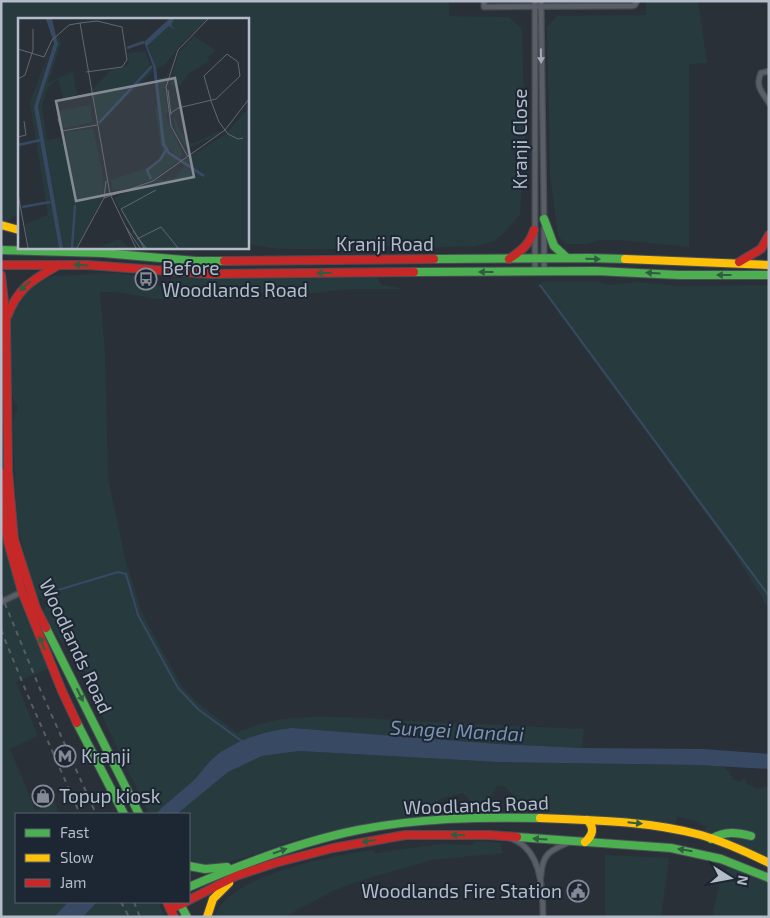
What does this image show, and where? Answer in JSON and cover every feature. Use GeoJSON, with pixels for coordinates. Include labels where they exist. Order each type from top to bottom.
{"type":"FeatureCollection","features":[{"type":"Feature","properties":{"kind":"main road"},"geometry":{"type":"LineString","coordinates":[[544,219],[554,248],[559,254],[568,259]]}},
{"type":"Feature","properties":{"kind":"main road"},"geometry":{"type":"LineString","coordinates":[[1,225],[18,230]]}},
{"type":"Feature","properties":{"kind":"main road"},"geometry":{"type":"LineString","coordinates":[[509,258],[525,248],[532,240],[534,230]]}},
{"type":"Feature","properties":{"kind":"main road"},"geometry":{"type":"LineString","coordinates":[[737,263],[760,251],[767,242],[769,235]]}},
{"type":"Feature","properties":{"kind":"main road"},"geometry":{"type":"LineString","coordinates":[[85,249],[103,254]]}},
{"type":"Feature","properties":{"kind":"main road","name":"Kranji Road"},"geometry":{"type":"LineString","coordinates":[[1,250],[210,261],[509,258],[677,261],[769,265]]}},
{"type":"Feature","properties":{"kind":"main road"},"geometry":{"type":"LineString","coordinates":[[677,261],[679,275]]}},
{"type":"Feature","properties":{"kind":"main road","name":"Kranji Road"},"geometry":{"type":"LineString","coordinates":[[1,265],[119,267],[175,273],[210,274],[544,271],[679,275],[769,274]]}},
{"type":"Feature","properties":{"kind":"main road"},"geometry":{"type":"LineString","coordinates":[[6,320],[11,306],[20,291],[31,281],[58,265]]}},
{"type":"Feature","properties":{"kind":"main road","name":"Woodlands Road"},"geometry":{"type":"LineString","coordinates":[[1,274],[6,320],[8,471],[12,521],[18,553],[36,608],[139,813]]}},
{"type":"Feature","properties":{"kind":"main road","name":"Woodlands Road"},"geometry":{"type":"LineString","coordinates":[[1,473],[3,508],[8,542],[22,592],[62,691],[83,736],[124,813]]}},
{"type":"Feature","properties":{"kind":"main road"},"geometry":{"type":"LineString","coordinates":[[120,806],[129,806],[130,793]]}},
{"type":"Feature","properties":{"kind":"main road","name":"Woodlands Road"},"geometry":{"type":"LineString","coordinates":[[190,888],[234,867],[284,849],[332,835],[416,821],[489,817],[587,820],[641,824],[692,833],[712,839],[769,863]]}},
{"type":"Feature","properties":{"kind":"main road"},"geometry":{"type":"LineString","coordinates":[[585,842],[591,837],[593,832],[592,825],[587,820]]}},
{"type":"Feature","properties":{"kind":"main road"},"geometry":{"type":"LineString","coordinates":[[712,839],[716,835],[729,832],[750,836]]}},
{"type":"Feature","properties":{"kind":"main road","name":"Woodlands Road"},"geometry":{"type":"LineString","coordinates":[[190,899],[236,876],[275,863],[333,848],[405,835],[490,835],[639,845],[691,851],[728,860],[769,878]]}},
{"type":"Feature","properties":{"kind":"main road"},"geometry":{"type":"LineString","coordinates":[[190,866],[205,869],[234,867]]}},
{"type":"Feature","properties":{"kind":"main road"},"geometry":{"type":"LineString","coordinates":[[207,917],[213,899],[236,876]]}},
{"type":"Feature","properties":{"kind":"main road","name":"Woodlands Road"},"geometry":{"type":"LineString","coordinates":[[171,909],[182,903]]}},
{"type":"Feature","properties":{"kind":"main road"},"geometry":{"type":"LineString","coordinates":[[184,903],[187,917]]}},
{"type":"Feature","properties":{"kind":"street"},"geometry":{"type":"LineString","coordinates":[[484,1],[484,7],[632,6],[637,1]]}},
{"type":"Feature","properties":{"kind":"street","name":"Kranji Close"},"geometry":{"type":"LineString","coordinates":[[535,1],[535,272]]}},
{"type":"Feature","properties":{"kind":"street","name":"Kranji Close"},"geometry":{"type":"LineString","coordinates":[[541,1],[544,271]]}},
{"type":"Feature","properties":{"kind":"street"},"geometry":{"type":"LineString","coordinates":[[769,71],[760,73],[758,82],[760,91],[769,103]]}},
{"type":"Feature","properties":{"kind":"street"},"geometry":{"type":"LineString","coordinates":[[1,602],[22,592]]}},
{"type":"Feature","properties":{"kind":"street"},"geometry":{"type":"LineString","coordinates":[[507,836],[522,844],[528,850],[536,864],[540,880]]}},
{"type":"Feature","properties":{"kind":"street"},"geometry":{"type":"LineString","coordinates":[[543,917],[540,880],[541,864],[548,854],[559,846],[573,841]]}},
{"type":"Feature","properties":{"kind":"green space"},"geometry":{"type":"Polygon","coordinates":[[[1,1],[449,1],[449,16],[509,17],[522,29],[525,137],[520,215],[495,241],[476,246],[422,248],[395,246],[374,249],[278,249],[249,244],[249,18],[18,18],[18,214],[6,222],[1,219],[1,1]]]}},
{"type":"Feature","properties":{"kind":"green space"},"geometry":{"type":"Polygon","coordinates":[[[646,1],[698,1],[707,63],[689,64],[689,247],[619,240],[600,240],[588,244],[566,244],[558,236],[550,175],[547,27],[557,16],[646,15],[646,1]]]}},
{"type":"Feature","properties":{"kind":"green space"},"geometry":{"type":"Polygon","coordinates":[[[120,273],[142,277],[140,283],[160,286],[170,285],[171,279],[182,278],[378,278],[381,285],[405,289],[352,289],[313,293],[251,293],[251,299],[156,299],[115,292],[100,292],[105,352],[108,478],[126,562],[142,613],[181,685],[197,702],[237,733],[256,725],[277,720],[347,717],[584,729],[582,748],[498,744],[292,728],[217,756],[193,781],[157,813],[149,813],[88,687],[92,685],[71,640],[63,644],[46,619],[43,612],[48,604],[37,596],[18,528],[13,425],[17,404],[15,404],[12,395],[11,322],[17,303],[25,290],[40,280],[52,276],[120,273]]]}},
{"type":"Feature","properties":{"kind":"green space"},"geometry":{"type":"Polygon","coordinates":[[[542,282],[599,282],[610,285],[638,282],[680,286],[769,285],[769,609],[733,551],[538,285],[542,285],[542,282]]]}},
{"type":"Feature","properties":{"kind":"green space"},"geometry":{"type":"Polygon","coordinates":[[[1,517],[18,589],[48,669],[16,682],[38,736],[10,749],[36,811],[55,803],[60,813],[15,813],[15,903],[67,903],[54,917],[1,917],[1,517]]]}},
{"type":"Feature","properties":{"kind":"green space"},"geometry":{"type":"Polygon","coordinates":[[[299,751],[499,762],[720,766],[728,770],[732,779],[739,782],[745,778],[747,784],[757,789],[769,786],[769,860],[703,834],[706,827],[696,821],[677,817],[676,823],[672,826],[525,814],[513,795],[504,786],[497,786],[487,804],[474,802],[463,793],[439,799],[434,809],[418,814],[303,838],[232,861],[209,864],[190,859],[190,813],[178,813],[228,772],[262,756],[299,751]]]}},
{"type":"Feature","properties":{"kind":"green space"},"geometry":{"type":"Polygon","coordinates":[[[475,841],[501,843],[502,852],[504,853],[431,860],[356,882],[333,891],[284,917],[215,917],[224,902],[240,889],[260,878],[309,862],[372,850],[376,853],[441,844],[472,845],[475,841]]]}},
{"type":"Feature","properties":{"kind":"green space"},"geometry":{"type":"Polygon","coordinates":[[[605,855],[669,858],[661,917],[605,917],[605,855]]]}},
{"type":"Feature","properties":{"kind":"green space"},"geometry":{"type":"Polygon","coordinates":[[[732,867],[769,883],[769,917],[712,917],[722,872],[732,867]]]}},
{"type":"Feature","properties":{"kind":"green space"},"geometry":{"type":"Polygon","coordinates":[[[96,903],[158,903],[165,917],[83,917],[96,903]]]}},
{"type":"Feature","properties":{"kind":"water"},"geometry":{"type":"Polygon","coordinates":[[[292,728],[498,744],[582,748],[703,749],[769,754],[769,769],[699,765],[499,762],[299,751],[262,756],[228,772],[178,813],[157,813],[225,749],[272,731],[292,728]]]}},
{"type":"Feature","properties":{"kind":"water"},"geometry":{"type":"Polygon","coordinates":[[[67,903],[96,903],[83,917],[54,917],[67,903]]]}},
{"type":"Feature","properties":{"kind":"waterway"},"geometry":{"type":"LineString","coordinates":[[540,285],[769,596]]}},
{"type":"Feature","properties":{"kind":"waterway"},"geometry":{"type":"LineString","coordinates":[[48,593],[118,572],[126,574],[138,615],[178,688],[199,710],[243,742]]}},
{"type":"Feature","properties":{"kind":"railway"},"geometry":{"type":"LineString","coordinates":[[1,594],[40,689],[96,813]]}},
{"type":"Feature","properties":{"kind":"railway"},"geometry":{"type":"LineString","coordinates":[[1,630],[80,813]]}},
{"type":"Feature","properties":{"kind":"railway"},"geometry":{"type":"LineString","coordinates":[[122,903],[129,917]]}},
{"type":"Feature","properties":{"kind":"railway"},"geometry":{"type":"LineString","coordinates":[[134,903],[140,917]]}},
{"type":"Feature","properties":{"kind":"traffic: fast"},"geometry":{"type":"LineString","coordinates":[[544,219],[554,246],[566,257]]}},
{"type":"Feature","properties":{"kind":"traffic: fast"},"geometry":{"type":"LineString","coordinates":[[1,250],[103,253],[196,261],[224,261]]}},
{"type":"Feature","properties":{"kind":"traffic: fast"},"geometry":{"type":"LineString","coordinates":[[434,259],[625,259]]}},
{"type":"Feature","properties":{"kind":"traffic: fast"},"geometry":{"type":"LineString","coordinates":[[414,272],[596,271],[679,275],[769,275]]}},
{"type":"Feature","properties":{"kind":"traffic: fast"},"geometry":{"type":"LineString","coordinates":[[46,628],[138,813]]}},
{"type":"Feature","properties":{"kind":"traffic: fast"},"geometry":{"type":"LineString","coordinates":[[77,723],[123,813]]}},
{"type":"Feature","properties":{"kind":"traffic: fast"},"geometry":{"type":"LineString","coordinates":[[190,887],[272,854],[358,830],[448,819],[540,818]]}},
{"type":"Feature","properties":{"kind":"traffic: fast"},"geometry":{"type":"LineString","coordinates":[[711,839],[731,833],[751,836]]}},
{"type":"Feature","properties":{"kind":"traffic: fast"},"geometry":{"type":"LineString","coordinates":[[517,837],[671,848],[721,859],[769,878]]}},
{"type":"Feature","properties":{"kind":"traffic: fast"},"geometry":{"type":"LineString","coordinates":[[190,866],[205,869],[227,867]]}},
{"type":"Feature","properties":{"kind":"traffic: fast"},"geometry":{"type":"LineString","coordinates":[[180,903],[187,917]]}},
{"type":"Feature","properties":{"kind":"traffic: slow"},"geometry":{"type":"LineString","coordinates":[[1,225],[18,230]]}},
{"type":"Feature","properties":{"kind":"traffic: slow"},"geometry":{"type":"LineString","coordinates":[[625,259],[769,265]]}},
{"type":"Feature","properties":{"kind":"traffic: slow"},"geometry":{"type":"LineString","coordinates":[[540,818],[621,822],[681,830],[719,841],[769,863]]}},
{"type":"Feature","properties":{"kind":"traffic: slow"},"geometry":{"type":"LineString","coordinates":[[585,842],[590,837],[592,831],[587,820]]}},
{"type":"Feature","properties":{"kind":"traffic: slow"},"geometry":{"type":"LineString","coordinates":[[207,917],[213,899],[229,883]]}},
{"type":"Feature","properties":{"kind":"traffic: jam"},"geometry":{"type":"LineString","coordinates":[[509,259],[524,247],[534,230]]}},
{"type":"Feature","properties":{"kind":"traffic: jam"},"geometry":{"type":"LineString","coordinates":[[739,262],[761,249],[769,235]]}},
{"type":"Feature","properties":{"kind":"traffic: jam"},"geometry":{"type":"LineString","coordinates":[[224,261],[434,259]]}},
{"type":"Feature","properties":{"kind":"traffic: jam"},"geometry":{"type":"LineString","coordinates":[[1,265],[88,265],[210,274],[414,272]]}},
{"type":"Feature","properties":{"kind":"traffic: jam"},"geometry":{"type":"LineString","coordinates":[[7,317],[11,307],[26,286],[57,266]]}},
{"type":"Feature","properties":{"kind":"traffic: jam"},"geometry":{"type":"LineString","coordinates":[[1,275],[6,320],[8,471],[14,539],[36,608],[46,628]]}},
{"type":"Feature","properties":{"kind":"traffic: jam"},"geometry":{"type":"LineString","coordinates":[[1,473],[8,542],[22,592],[77,723]]}},
{"type":"Feature","properties":{"kind":"traffic: jam"},"geometry":{"type":"LineString","coordinates":[[190,899],[236,876],[275,863],[333,848],[405,835],[490,835],[517,837]]}},
{"type":"Feature","properties":{"kind":"traffic: jam"},"geometry":{"type":"LineString","coordinates":[[167,903],[174,917]]}},
{"type":"Feature","properties":{"kind":"traffic: jam"},"geometry":{"type":"LineString","coordinates":[[170,909],[184,903]]}},
{"type":"Feature","properties":{"kind":"place","name":"Before Woodlands Road"},"geometry":{"type":"Point","coordinates":[146,279]}},
{"type":"Feature","properties":{"kind":"place","name":"Kranji"},"geometry":{"type":"Point","coordinates":[65,756]}},
{"type":"Feature","properties":{"kind":"place","name":"Topup kiosk"},"geometry":{"type":"Point","coordinates":[43,796]}},
{"type":"Feature","properties":{"kind":"place","name":"Woodlands Fire Station"},"geometry":{"type":"Point","coordinates":[578,891]}},
{"type":"Feature","properties":{"kind":"water label","name":"Sungei Mandai"},"geometry":{"type":"Point","coordinates":[457,731]}}]}
